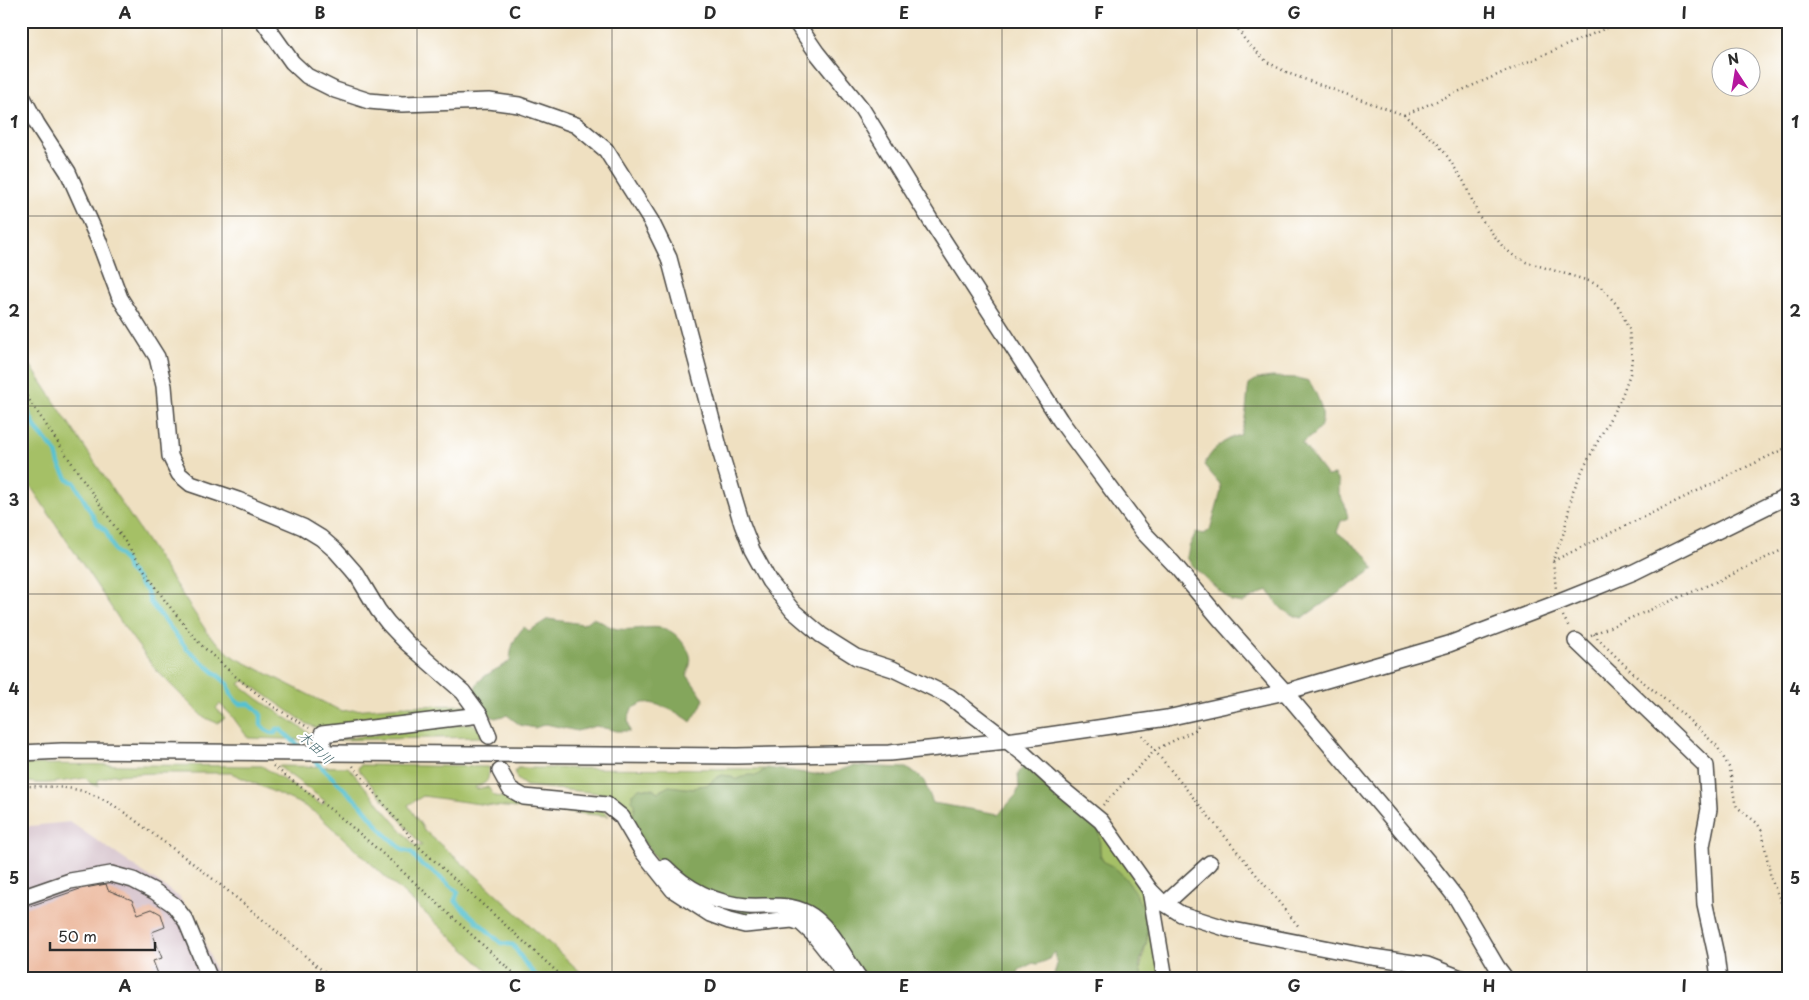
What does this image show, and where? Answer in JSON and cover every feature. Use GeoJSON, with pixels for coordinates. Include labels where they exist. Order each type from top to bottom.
{"type":"FeatureCollection","features":[{"type":"Feature","properties":{"kind":"street"},"geometry":{"type":"LineString","coordinates":[[263,21],[292,62],[307,76],[335,90],[369,101],[402,104],[489,101],[519,105],[576,126],[606,150],[651,221],[668,258],[742,524],[752,550],[769,580],[793,612],[821,635],[856,657],[893,669],[949,696],[1025,755],[1101,821],[1150,890],[1165,904],[1182,914],[1228,929],[1366,956],[1427,965],[1463,979]]}},
{"type":"Feature","properties":{"kind":"street"},"geometry":{"type":"LineString","coordinates":[[795,21],[817,53],[862,109],[930,221],[1022,359],[1060,420],[1143,532],[1173,563],[1285,692],[1429,863],[1457,899],[1506,979]]}},
{"type":"Feature","properties":{"kind":"street"},"geometry":{"type":"LineString","coordinates":[[21,94],[37,124],[68,172],[98,239],[120,298],[157,357],[165,395],[170,456],[179,474],[191,484],[253,506],[303,527],[321,538],[348,564],[388,623],[407,643],[463,692],[480,715],[489,736]]}},
{"type":"Feature","properties":{"kind":"street"},"geometry":{"type":"LineString","coordinates":[[21,753],[62,751],[738,756],[889,752],[1007,741],[1136,723],[1285,692],[1448,644],[1634,572],[1788,496]]}},
{"type":"Feature","properties":{"kind":"street"},"geometry":{"type":"LineString","coordinates":[[1576,642],[1706,766],[1710,809],[1702,846],[1705,905],[1719,979]]}},
{"type":"Feature","properties":{"kind":"street"},"geometry":{"type":"LineString","coordinates":[[324,753],[322,734],[480,715]]}},
{"type":"Feature","properties":{"kind":"street"},"geometry":{"type":"LineString","coordinates":[[500,771],[510,789],[524,797],[607,805],[625,822],[642,850],[673,890],[710,914],[745,925],[792,920],[801,923],[814,935],[848,979]]}},
{"type":"Feature","properties":{"kind":"street"},"geometry":{"type":"LineString","coordinates":[[625,822],[635,823],[661,863],[675,878],[692,890],[717,900],[745,906],[792,906],[809,914],[832,938],[860,979]]}},
{"type":"Feature","properties":{"kind":"street"},"geometry":{"type":"LineString","coordinates":[[1165,904],[1210,863]]}},
{"type":"Feature","properties":{"kind":"street"},"geometry":{"type":"LineString","coordinates":[[21,898],[70,881],[111,874],[133,880],[154,891],[174,905],[186,921],[210,979]]}},
{"type":"Feature","properties":{"kind":"street"},"geometry":{"type":"LineString","coordinates":[[1150,890],[1165,979]]}},
{"type":"Feature","properties":{"kind":"path"},"geometry":{"type":"LineString","coordinates":[[1233,21],[1245,40],[1267,62],[1290,74],[1404,115],[1436,142],[1445,153],[1464,182],[1479,216],[1503,247],[1526,262],[1600,286],[1619,307],[1629,330],[1632,359],[1630,374],[1621,398],[1573,491],[1564,532],[1553,561],[1557,603],[1576,642],[1725,578],[1788,547]]}},
{"type":"Feature","properties":{"kind":"path"},"geometry":{"type":"LineString","coordinates":[[1404,115],[1623,21]]}},
{"type":"Feature","properties":{"kind":"path"},"geometry":{"type":"LineString","coordinates":[[21,388],[166,602],[188,631],[255,693],[309,728]]}},
{"type":"Feature","properties":{"kind":"path"},"geometry":{"type":"LineString","coordinates":[[1553,561],[1788,447]]}},
{"type":"Feature","properties":{"kind":"path"},"geometry":{"type":"LineString","coordinates":[[1093,815],[1155,750],[1197,729],[1196,712]]}},
{"type":"Feature","properties":{"kind":"path"},"geometry":{"type":"LineString","coordinates":[[1136,723],[1140,732],[1302,930],[1306,944]]}},
{"type":"Feature","properties":{"kind":"path"},"geometry":{"type":"LineString","coordinates":[[285,776],[346,822],[520,979]]}},
{"type":"Feature","properties":{"kind":"path"},"geometry":{"type":"LineString","coordinates":[[360,776],[418,846],[565,979]]}},
{"type":"Feature","properties":{"kind":"path"},"geometry":{"type":"LineString","coordinates":[[21,782],[27,786],[77,790],[90,793],[110,804],[199,867],[318,967],[336,979]]}},
{"type":"Feature","properties":{"kind":"shaded area"},"geometry":{"type":"Polygon","coordinates":[[[70,822],[179,897],[200,929],[218,979],[21,979],[21,832],[30,826],[70,822]]]}},
{"type":"Feature","properties":{"kind":"green space"},"geometry":{"type":"Polygon","coordinates":[[[21,351],[209,635],[232,656],[341,711],[403,706],[467,705],[471,711],[320,729],[307,724],[244,680],[239,684],[309,733],[312,740],[248,738],[232,716],[220,704],[216,708],[225,718],[217,723],[203,717],[157,671],[127,631],[21,472],[21,351]]]}},
{"type":"Feature","properties":{"kind":"green space"},"geometry":{"type":"Polygon","coordinates":[[[1272,377],[1297,378],[1309,381],[1315,391],[1322,412],[1321,425],[1316,432],[1302,443],[1327,476],[1334,475],[1339,483],[1339,494],[1345,505],[1348,518],[1341,521],[1337,532],[1367,556],[1374,569],[1302,618],[1281,608],[1268,590],[1242,603],[1231,601],[1192,566],[1187,557],[1189,547],[1196,532],[1204,534],[1210,530],[1221,491],[1220,484],[1204,465],[1219,446],[1240,435],[1245,416],[1249,384],[1257,379],[1272,377]]]}},
{"type":"Feature","properties":{"kind":"green space"},"geometry":{"type":"Polygon","coordinates":[[[593,618],[618,629],[653,627],[668,630],[676,635],[690,655],[691,662],[687,675],[704,699],[691,722],[668,709],[654,704],[643,703],[632,708],[628,719],[630,731],[617,731],[596,726],[577,731],[546,724],[535,728],[520,725],[507,715],[495,718],[481,707],[475,694],[475,688],[484,677],[510,661],[514,642],[524,627],[529,631],[548,619],[583,624],[593,618]]]}},
{"type":"Feature","properties":{"kind":"green space"},"geometry":{"type":"Polygon","coordinates":[[[472,723],[480,730],[482,737],[332,740],[472,723]]]}},
{"type":"Feature","properties":{"kind":"green space"},"geometry":{"type":"Polygon","coordinates":[[[1025,763],[1099,826],[1100,855],[1102,859],[1125,878],[1141,904],[1146,917],[1148,928],[1147,940],[1142,955],[1140,971],[1146,979],[1053,979],[1057,964],[1055,952],[1048,960],[1037,964],[1033,963],[1019,970],[1016,979],[1011,979],[1007,976],[1005,979],[849,979],[819,927],[695,911],[633,828],[632,818],[635,804],[632,800],[632,794],[639,788],[653,789],[658,792],[669,786],[693,789],[708,785],[722,775],[730,776],[736,780],[748,775],[756,776],[767,768],[814,774],[833,773],[852,766],[906,768],[916,773],[924,781],[933,803],[999,814],[1016,795],[1019,787],[1018,774],[1025,763]]]}},
{"type":"Feature","properties":{"kind":"green space"},"geometry":{"type":"Polygon","coordinates":[[[21,764],[262,766],[322,805],[325,801],[278,766],[348,767],[415,846],[422,846],[358,769],[360,765],[488,767],[487,781],[475,787],[476,789],[488,787],[494,796],[600,808],[609,816],[494,806],[423,796],[408,805],[425,831],[588,979],[497,979],[317,814],[303,805],[231,773],[112,775],[98,780],[98,786],[91,784],[86,778],[53,783],[28,782],[21,779],[21,764]]]}},
{"type":"Feature","properties":{"kind":"green space"},"geometry":{"type":"Polygon","coordinates":[[[517,768],[765,769],[756,777],[746,775],[736,780],[730,776],[693,789],[670,787],[658,792],[653,789],[639,788],[632,818],[617,800],[608,794],[526,786],[517,779],[514,771],[517,771],[517,768]]]}},
{"type":"Feature","properties":{"kind":"green space"},"geometry":{"type":"Polygon","coordinates":[[[1099,826],[1146,892],[1162,979],[1146,979],[1140,970],[1147,939],[1148,924],[1142,906],[1127,883],[1115,868],[1105,863],[1100,856],[1099,826]]]}},
{"type":"Feature","properties":{"kind":"building"},"geometry":{"type":"Polygon","coordinates":[[[106,884],[108,890],[132,900],[138,914],[152,909],[161,914],[165,927],[152,932],[162,958],[153,961],[160,979],[21,979],[21,909],[80,889],[106,884]]]}},
{"type":"Feature","properties":{"kind":"waterway","name":"木田川"},"geometry":{"type":"LineString","coordinates":[[21,399],[37,430],[56,452],[59,464],[68,480],[74,482],[97,523],[106,531],[114,550],[126,562],[128,570],[147,591],[150,602],[187,649],[228,684],[235,700],[240,704],[250,704],[255,708],[261,715],[261,725],[266,730],[275,733],[277,729],[280,729],[301,748]]}},
{"type":"Feature","properties":{"kind":"waterway","name":"木田川"},"geometry":{"type":"LineString","coordinates":[[311,757],[363,807],[384,833],[403,850],[411,852],[421,865],[425,866],[458,892],[455,900],[457,903],[501,943],[513,945],[527,966],[539,979]]}}]}
